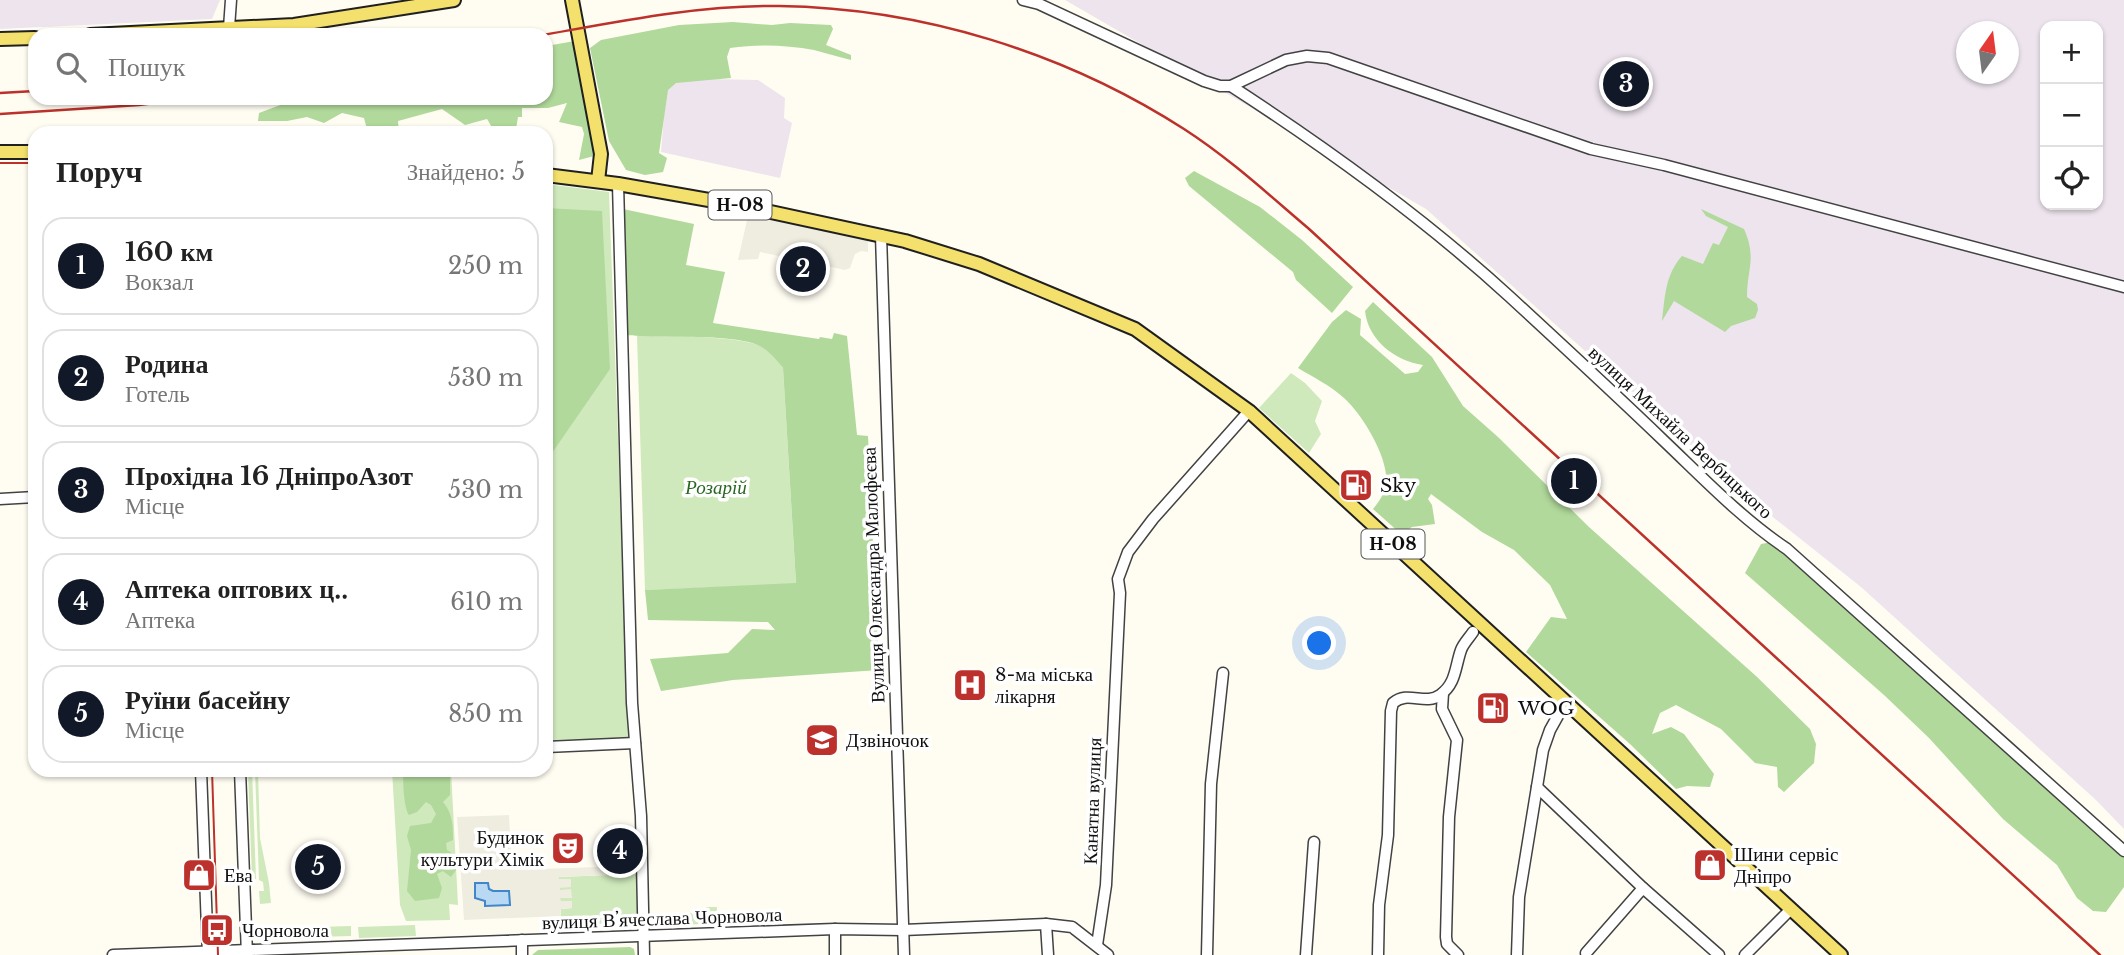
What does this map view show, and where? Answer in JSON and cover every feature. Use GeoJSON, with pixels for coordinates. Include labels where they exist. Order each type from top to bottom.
{"type":"FeatureCollection","features":[{"type":"Feature","properties":{"kind":"main road"},"geometry":{"type":"LineString","coordinates":[[229,28],[293,25],[454,0]]}},
{"type":"Feature","properties":{"kind":"main road"},"geometry":{"type":"LineString","coordinates":[[572,0],[601,154],[598,181]]}},
{"type":"Feature","properties":{"kind":"main road"},"geometry":{"type":"LineString","coordinates":[[0,39],[28,38]]}},
{"type":"Feature","properties":{"kind":"main road"},"geometry":{"type":"LineString","coordinates":[[0,152],[28,152]]}},
{"type":"Feature","properties":{"kind":"main road","name":"Н-08"},"geometry":{"type":"LineString","coordinates":[[553,176],[618,184],[743,206],[881,235],[979,264],[1110,317],[1157,344],[1249,411],[1841,955]]}},
{"type":"Feature","properties":{"kind":"street"},"geometry":{"type":"LineString","coordinates":[[229,28],[231,0]]}},
{"type":"Feature","properties":{"kind":"street","name":"вулиця Михайла Вербицького"},"geometry":{"type":"LineString","coordinates":[[1023,0],[1038,4],[1204,81],[1231,86],[1283,120],[1450,243],[1732,507],[1787,549],[2124,851]]}},
{"type":"Feature","properties":{"kind":"street"},"geometry":{"type":"LineString","coordinates":[[1231,86],[1286,60],[1307,56],[1328,58],[1591,149],[1664,165],[2124,287]]}},
{"type":"Feature","properties":{"kind":"street"},"geometry":{"type":"LineString","coordinates":[[618,184],[632,703],[641,816],[644,955]]}},
{"type":"Feature","properties":{"kind":"street","name":"Вулиця Олександра Малофєєва"},"geometry":{"type":"LineString","coordinates":[[881,235],[904,955]]}},
{"type":"Feature","properties":{"kind":"street","name":"Канатна вулиця"},"geometry":{"type":"LineString","coordinates":[[1097,945],[1105,885],[1120,593],[1118,579],[1128,552],[1149,524],[1249,411]]}},
{"type":"Feature","properties":{"kind":"street"},"geometry":{"type":"LineString","coordinates":[[0,499],[28,498]]}},
{"type":"Feature","properties":{"kind":"street"},"geometry":{"type":"LineString","coordinates":[[1378,955],[1379,905],[1388,835],[1393,703],[1406,696],[1433,698],[1443,693],[1454,678],[1461,649],[1473,632]]}},
{"type":"Feature","properties":{"kind":"street"},"geometry":{"type":"LineString","coordinates":[[1207,955],[1211,785],[1223,673]]}},
{"type":"Feature","properties":{"kind":"street"},"geometry":{"type":"LineString","coordinates":[[1443,693],[1442,709],[1457,740],[1450,817],[1446,937],[1447,944],[1458,955]]}},
{"type":"Feature","properties":{"kind":"street"},"geometry":{"type":"LineString","coordinates":[[1517,955],[1519,897],[1543,750],[1550,730],[1565,703]]}},
{"type":"Feature","properties":{"kind":"street"},"geometry":{"type":"LineString","coordinates":[[553,747],[635,743]]}},
{"type":"Feature","properties":{"kind":"street"},"geometry":{"type":"LineString","coordinates":[[113,955],[208,953],[201,777]]}},
{"type":"Feature","properties":{"kind":"street"},"geometry":{"type":"LineString","coordinates":[[240,777],[247,952]]}},
{"type":"Feature","properties":{"kind":"street"},"geometry":{"type":"LineString","coordinates":[[1537,787],[1643,888],[1719,955]]}},
{"type":"Feature","properties":{"kind":"street"},"geometry":{"type":"LineString","coordinates":[[1306,955],[1314,842]]}},
{"type":"Feature","properties":{"kind":"street"},"geometry":{"type":"LineString","coordinates":[[1586,953],[1643,888]]}},
{"type":"Feature","properties":{"kind":"street"},"geometry":{"type":"LineString","coordinates":[[1745,955],[1790,910]]}},
{"type":"Feature","properties":{"kind":"street"},"geometry":{"type":"LineString","coordinates":[[1046,924],[1048,955]]}},
{"type":"Feature","properties":{"kind":"street","name":"вулиця Вʼячеслава Чорновола"},"geometry":{"type":"LineString","coordinates":[[208,953],[835,929],[903,930],[1046,924],[1072,927],[1108,955]]}},
{"type":"Feature","properties":{"kind":"street"},"geometry":{"type":"LineString","coordinates":[[835,929],[835,955]]}},
{"type":"Feature","properties":{"kind":"street"},"geometry":{"type":"LineString","coordinates":[[522,940],[522,955]]}},
{"type":"Feature","properties":{"kind":"shaded area"},"geometry":{"type":"Polygon","coordinates":[[[0,0],[220,0],[212,19],[0,29],[0,0]]]}},
{"type":"Feature","properties":{"kind":"shaded area"},"geometry":{"type":"Polygon","coordinates":[[[1065,0],[2124,0],[2124,829],[2096,800],[1861,587],[1759,506],[1426,209],[1065,0]]]}},
{"type":"Feature","properties":{"kind":"shaded area"},"geometry":{"type":"Polygon","coordinates":[[[667,78],[758,80],[785,98],[784,118],[792,123],[780,178],[661,152],[667,78]]]}},
{"type":"Feature","properties":{"kind":"shaded area"},"geometry":{"type":"Polygon","coordinates":[[[751,216],[868,240],[868,252],[855,254],[850,268],[845,270],[760,252],[758,259],[738,260],[747,220],[751,216]]]}},
{"type":"Feature","properties":{"kind":"shaded area"},"geometry":{"type":"Polygon","coordinates":[[[509,815],[512,870],[626,866],[629,874],[559,877],[571,879],[571,887],[559,888],[571,889],[572,898],[560,898],[561,901],[572,901],[572,908],[561,909],[560,916],[464,920],[457,817],[509,815]]]}},
{"type":"Feature","properties":{"kind":"green space"},"geometry":{"type":"Polygon","coordinates":[[[733,22],[831,25],[833,29],[826,45],[851,55],[851,60],[793,47],[730,48],[727,57],[731,78],[676,83],[668,90],[659,153],[667,158],[663,172],[645,175],[626,170],[609,141],[590,48],[601,40],[679,25],[733,22]]]}},
{"type":"Feature","properties":{"kind":"green space"},"geometry":{"type":"Polygon","coordinates":[[[575,41],[596,149],[594,156],[579,160],[584,134],[582,127],[559,122],[567,103],[548,108],[522,108],[522,117],[518,117],[516,126],[491,126],[487,119],[465,125],[442,109],[398,121],[398,126],[366,126],[364,118],[342,113],[324,123],[307,117],[287,121],[258,121],[259,113],[280,105],[553,105],[553,45],[575,41]]]}},
{"type":"Feature","properties":{"kind":"green space"},"geometry":{"type":"Polygon","coordinates":[[[1194,171],[1260,207],[1302,240],[1353,287],[1332,313],[1296,280],[1293,272],[1189,186],[1185,178],[1194,171]]]}},
{"type":"Feature","properties":{"kind":"green space"},"geometry":{"type":"Polygon","coordinates":[[[553,185],[609,192],[629,739],[553,740],[553,185]]]}},
{"type":"Feature","properties":{"kind":"green space"},"geometry":{"type":"Polygon","coordinates":[[[553,208],[602,211],[610,369],[553,452],[553,208]]]}},
{"type":"Feature","properties":{"kind":"green space"},"geometry":{"type":"Polygon","coordinates":[[[623,209],[694,224],[686,265],[725,272],[713,323],[819,339],[832,339],[834,333],[847,336],[857,435],[868,436],[879,670],[733,680],[661,691],[650,659],[728,653],[752,629],[775,630],[768,622],[648,620],[645,590],[796,583],[783,368],[766,350],[752,343],[718,338],[626,335],[623,209]]]}},
{"type":"Feature","properties":{"kind":"green space"},"geometry":{"type":"Polygon","coordinates":[[[1701,209],[1744,229],[1750,248],[1747,297],[1757,304],[1758,310],[1755,318],[1731,326],[1725,332],[1674,301],[1662,321],[1667,287],[1676,263],[1682,256],[1703,264],[1713,243],[1719,245],[1728,227],[1706,216],[1701,209]]]}},
{"type":"Feature","properties":{"kind":"green space"},"geometry":{"type":"Polygon","coordinates":[[[1373,302],[1432,357],[1463,406],[1589,527],[1756,676],[1810,729],[1816,744],[1814,763],[1784,792],[1778,787],[1777,767],[1755,763],[1721,729],[1676,705],[1660,713],[1652,734],[1671,727],[1684,734],[1714,774],[1710,787],[1687,786],[1676,789],[1630,744],[1526,652],[1551,617],[1567,619],[1550,585],[1514,550],[1482,532],[1431,494],[1428,499],[1432,505],[1435,524],[1412,527],[1401,534],[1373,509],[1386,485],[1384,463],[1374,438],[1344,398],[1298,368],[1332,322],[1346,310],[1361,319],[1360,335],[1405,374],[1418,372],[1423,365],[1393,354],[1371,331],[1365,311],[1373,302]]]}},
{"type":"Feature","properties":{"kind":"green space","name":"Розарій"},"geometry":{"type":"Polygon","coordinates":[[[666,335],[756,344],[767,350],[783,368],[796,584],[645,590],[637,336],[666,335]]]}},
{"type":"Feature","properties":{"kind":"green space"},"geometry":{"type":"Polygon","coordinates":[[[1291,373],[1322,401],[1315,421],[1321,434],[1309,453],[1259,408],[1291,373]]]}},
{"type":"Feature","properties":{"kind":"green space"},"geometry":{"type":"Polygon","coordinates":[[[1772,542],[1787,552],[2124,854],[2124,887],[2106,912],[2093,911],[2077,898],[2057,865],[2003,819],[1929,738],[1745,573],[1761,544],[1772,542]]]}},
{"type":"Feature","properties":{"kind":"green space"},"geometry":{"type":"Polygon","coordinates":[[[248,777],[252,777],[256,879],[252,879],[248,777]]]}},
{"type":"Feature","properties":{"kind":"green space"},"geometry":{"type":"Polygon","coordinates":[[[255,777],[258,777],[260,838],[271,903],[260,904],[259,891],[264,891],[263,882],[259,880],[255,777]]]}},
{"type":"Feature","properties":{"kind":"green space"},"geometry":{"type":"Polygon","coordinates":[[[392,777],[451,777],[458,905],[449,904],[450,920],[406,921],[400,905],[392,777]]]}},
{"type":"Feature","properties":{"kind":"green space"},"geometry":{"type":"Polygon","coordinates":[[[450,777],[450,795],[443,802],[452,820],[453,840],[446,843],[447,850],[455,855],[456,870],[451,877],[443,871],[437,874],[442,888],[439,898],[415,901],[407,891],[411,850],[407,836],[410,826],[431,823],[436,814],[426,802],[417,812],[409,815],[403,779],[450,777]]]}},
{"type":"Feature","properties":{"kind":"green space"},"geometry":{"type":"Polygon","coordinates":[[[636,874],[638,922],[568,925],[560,922],[561,909],[572,908],[571,901],[560,901],[560,898],[571,897],[559,887],[571,887],[559,877],[636,874]]]}},
{"type":"Feature","properties":{"kind":"green space"},"geometry":{"type":"Polygon","coordinates":[[[706,907],[717,907],[716,923],[669,926],[670,916],[705,911],[706,907]]]}},
{"type":"Feature","properties":{"kind":"green space"},"geometry":{"type":"Polygon","coordinates":[[[415,925],[416,936],[359,938],[358,927],[415,925]]]}},
{"type":"Feature","properties":{"kind":"green space"},"geometry":{"type":"Polygon","coordinates":[[[351,926],[351,936],[282,938],[283,928],[351,926]]]}},
{"type":"Feature","properties":{"kind":"green space"},"geometry":{"type":"Polygon","coordinates":[[[634,949],[635,955],[532,955],[538,950],[634,949]]]}},
{"type":"Feature","properties":{"kind":"water"},"geometry":{"type":"Polygon","coordinates":[[[475,883],[488,883],[489,889],[493,891],[509,891],[510,905],[485,906],[485,901],[475,898],[475,883]]]}},
{"type":"Feature","properties":{"kind":"tram line"},"geometry":{"type":"LineString","coordinates":[[0,163],[28,163]]}},
{"type":"Feature","properties":{"kind":"tram line"},"geometry":{"type":"LineString","coordinates":[[212,777],[218,955]]}},
{"type":"Feature","properties":{"kind":"railway"},"geometry":{"type":"LineString","coordinates":[[553,33],[660,15],[749,6],[832,9],[885,15],[938,25],[1041,57],[1138,102],[1184,129],[1217,152],[1308,228],[2100,955]]}},
{"type":"Feature","properties":{"kind":"railway"},"geometry":{"type":"LineString","coordinates":[[0,93],[28,91]]}},
{"type":"Feature","properties":{"kind":"railway"},"geometry":{"type":"LineString","coordinates":[[0,114],[139,105]]}},
{"type":"Feature","properties":{"kind":"place","name":"Прохідна 16 ДніпроАзот"},"geometry":{"type":"Point","coordinates":[1626,84]}},
{"type":"Feature","properties":{"kind":"place","name":"Родина"},"geometry":{"type":"Point","coordinates":[803,269]}},
{"type":"Feature","properties":{"kind":"place","name":"160 км"},"geometry":{"type":"Point","coordinates":[1574,481]}},
{"type":"Feature","properties":{"kind":"place","name":"Sky"},"geometry":{"type":"Point","coordinates":[1356,485]}},
{"type":"Feature","properties":{"kind":"place","name":"8-ма міська лікарня"},"geometry":{"type":"Point","coordinates":[970,685]}},
{"type":"Feature","properties":{"kind":"place","name":"WOG"},"geometry":{"type":"Point","coordinates":[1493,708]}},
{"type":"Feature","properties":{"kind":"place","name":"Дзвіночок"},"geometry":{"type":"Point","coordinates":[822,740]}},
{"type":"Feature","properties":{"kind":"place","name":"Будинок культури Хімік"},"geometry":{"type":"Point","coordinates":[568,848]}},
{"type":"Feature","properties":{"kind":"place","name":"Аптека оптових ц‥"},"geometry":{"type":"Point","coordinates":[620,851]}},
{"type":"Feature","properties":{"kind":"place","name":"Шини сервіс Дніпро"},"geometry":{"type":"Point","coordinates":[1710,865]}},
{"type":"Feature","properties":{"kind":"place","name":"Руїни басейну"},"geometry":{"type":"Point","coordinates":[318,867]}},
{"type":"Feature","properties":{"kind":"place","name":"Ева"},"geometry":{"type":"Point","coordinates":[199,875]}},
{"type":"Feature","properties":{"kind":"place","name":"Чорновола"},"geometry":{"type":"Point","coordinates":[217,930]}}]}
